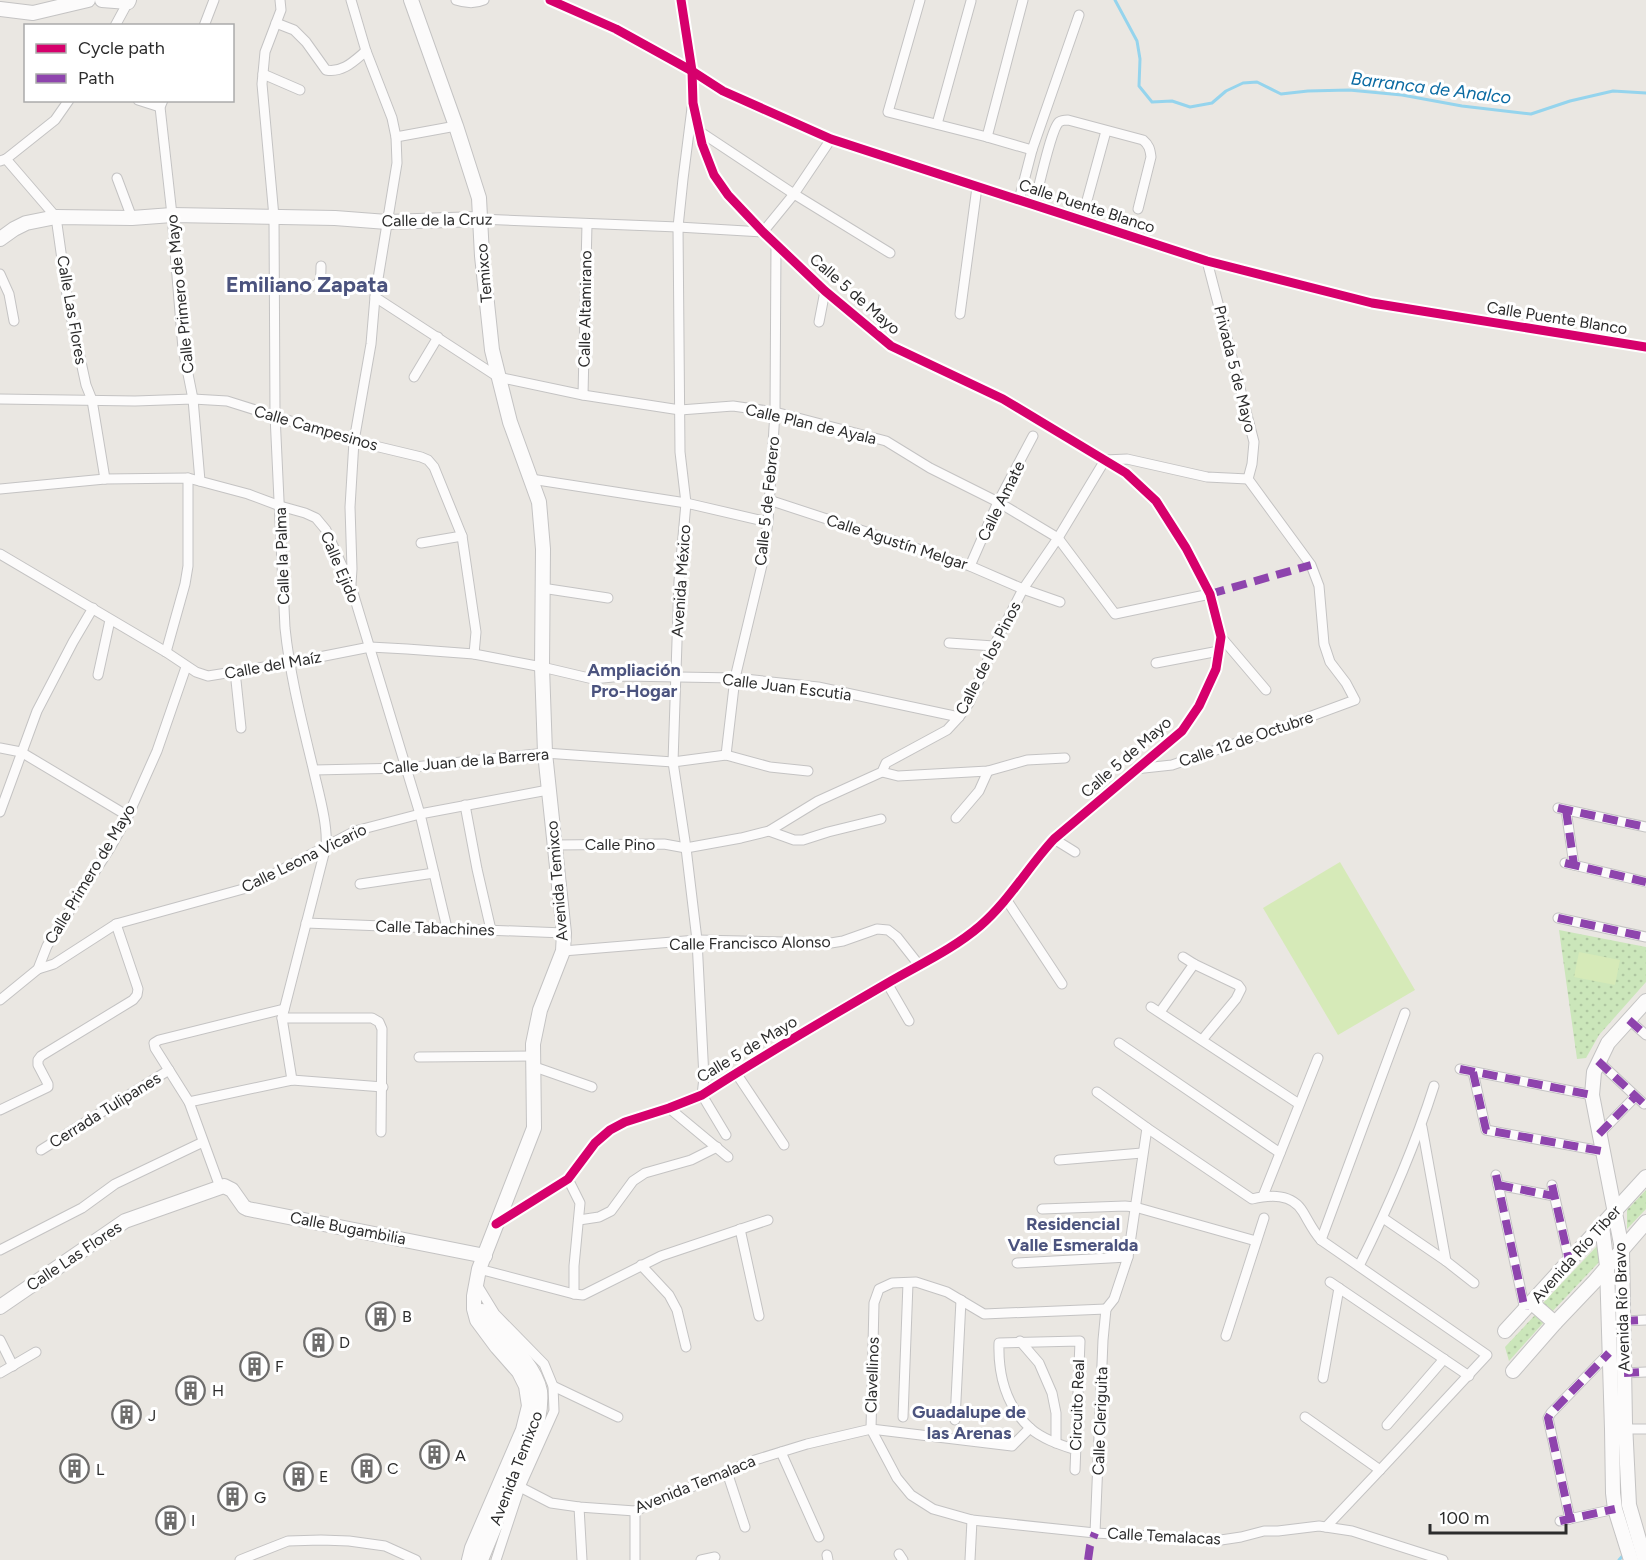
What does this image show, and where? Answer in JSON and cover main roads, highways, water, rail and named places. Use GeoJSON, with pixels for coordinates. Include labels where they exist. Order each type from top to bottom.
{"type":"FeatureCollection","features":[{"type":"Feature","properties":{"kind":"main road"},"geometry":{"type":"LineString","coordinates":[[0,9],[33,13],[88,0]]}},
{"type":"Feature","properties":{"kind":"main road"},"geometry":{"type":"LineString","coordinates":[[102,0],[128,1]]}},
{"type":"Feature","properties":{"kind":"main road","name":"Temixco"},"geometry":{"type":"LineString","coordinates":[[411,0],[479,198],[492,350],[510,422],[531,479]]}},
{"type":"Feature","properties":{"kind":"main road","name":"Calle de la Cruz"},"geometry":{"type":"LineString","coordinates":[[0,239],[26,223],[56,217],[132,218],[172,215],[335,218],[387,222],[479,219]]}},
{"type":"Feature","properties":{"kind":"main road","name":"Avenida Temixco"},"geometry":{"type":"LineString","coordinates":[[481,1560],[538,1420],[541,1405],[539,1388],[528,1364],[486,1318],[475,1290],[482,1262],[534,1128],[532,1061],[534,1035],[540,1010],[563,951],[564,933],[545,753],[542,667],[543,549],[539,502],[531,479]]}},
{"type":"Feature","properties":{"kind":"main road","name":"Avenida Río Bravo"},"geometry":{"type":"LineString","coordinates":[[1640,1560],[1624,1539],[1613,1493],[1624,1373],[1622,1250],[1601,1151],[1592,1095],[1594,1072],[1608,1043],[1646,1001]]}},
{"type":"Feature","properties":{"kind":"main road","name":"Avenida Río Tiber"},"geometry":{"type":"LineString","coordinates":[[1505,1331],[1646,1177]]}},
{"type":"Feature","properties":{"kind":"main road","name":"Calle Bugambilia"},"geometry":{"type":"LineString","coordinates":[[220,1187],[224,1186],[232,1190],[248,1209],[482,1262]]}},
{"type":"Feature","properties":{"kind":"main road","name":"Calle Las Flores"},"geometry":{"type":"LineString","coordinates":[[0,1307],[125,1221],[220,1187]]}},
{"type":"Feature","properties":{"kind":"main road","name":"Avenida Río Tiber"},"geometry":{"type":"LineString","coordinates":[[1513,1371],[1646,1222]]}},
{"type":"Feature","properties":{"kind":"main road","name":"Avenida Río Bravo"},"geometry":{"type":"LineString","coordinates":[[1602,1226],[1607,1266],[1609,1353],[1629,1505],[1640,1560]]}},
{"type":"Feature","properties":{"kind":"main road"},"geometry":{"type":"LineString","coordinates":[[469,1560],[472,1548],[523,1430],[530,1406],[526,1386],[519,1372],[477,1320],[474,1309],[475,1290]]}},
{"type":"Feature","properties":{"kind":"main road"},"geometry":{"type":"LineString","coordinates":[[1529,1306],[1555,1323]]}},
{"type":"Feature","properties":{"kind":"waterway","name":"Barranca de Analco"},"geometry":{"type":"LineString","coordinates":[[1115,0],[1137,41],[1140,59],[1139,86],[1152,102],[1172,101],[1190,107],[1212,103],[1226,91],[1243,83],[1257,82],[1281,94],[1349,90],[1402,95],[1462,106],[1531,114],[1570,101],[1613,91],[1646,93]]}},
{"type":"Feature","properties":{"kind":"waterway","name":"Barranca de Analco"},"geometry":{"type":"LineString","coordinates":[[1619,1560],[1625,1553]]}},
{"type":"Feature","properties":{"kind":"place","name":"B"},"geometry":{"type":"Point","coordinates":[381,1316]}},
{"type":"Feature","properties":{"kind":"place","name":"D"},"geometry":{"type":"Point","coordinates":[318,1342]}},
{"type":"Feature","properties":{"kind":"place","name":"F"},"geometry":{"type":"Point","coordinates":[254,1366]}},
{"type":"Feature","properties":{"kind":"place","name":"H"},"geometry":{"type":"Point","coordinates":[191,1390]}},
{"type":"Feature","properties":{"kind":"place","name":"J"},"geometry":{"type":"Point","coordinates":[127,1415]}},
{"type":"Feature","properties":{"kind":"place","name":"A"},"geometry":{"type":"Point","coordinates":[434,1455]}},
{"type":"Feature","properties":{"kind":"place","name":"C"},"geometry":{"type":"Point","coordinates":[366,1468]}},
{"type":"Feature","properties":{"kind":"place","name":"L"},"geometry":{"type":"Point","coordinates":[75,1469]}},
{"type":"Feature","properties":{"kind":"place","name":"E"},"geometry":{"type":"Point","coordinates":[298,1476]}},
{"type":"Feature","properties":{"kind":"place","name":"G"},"geometry":{"type":"Point","coordinates":[233,1497]}},
{"type":"Feature","properties":{"kind":"place","name":"I"},"geometry":{"type":"Point","coordinates":[170,1520]}},
{"type":"Feature","properties":{"kind":"district","name":"Emiliano Zapata"},"geometry":{"type":"Point","coordinates":[307,284]}},
{"type":"Feature","properties":{"kind":"district","name":"Ampliación Pro-Hogar"},"geometry":{"type":"Point","coordinates":[634,680]}},
{"type":"Feature","properties":{"kind":"district","name":"Residencial Valle Esmeralda"},"geometry":{"type":"Point","coordinates":[1073,1234]}},
{"type":"Feature","properties":{"kind":"district","name":"Guadalupe de las Arenas"},"geometry":{"type":"Point","coordinates":[969,1422]}}]}
